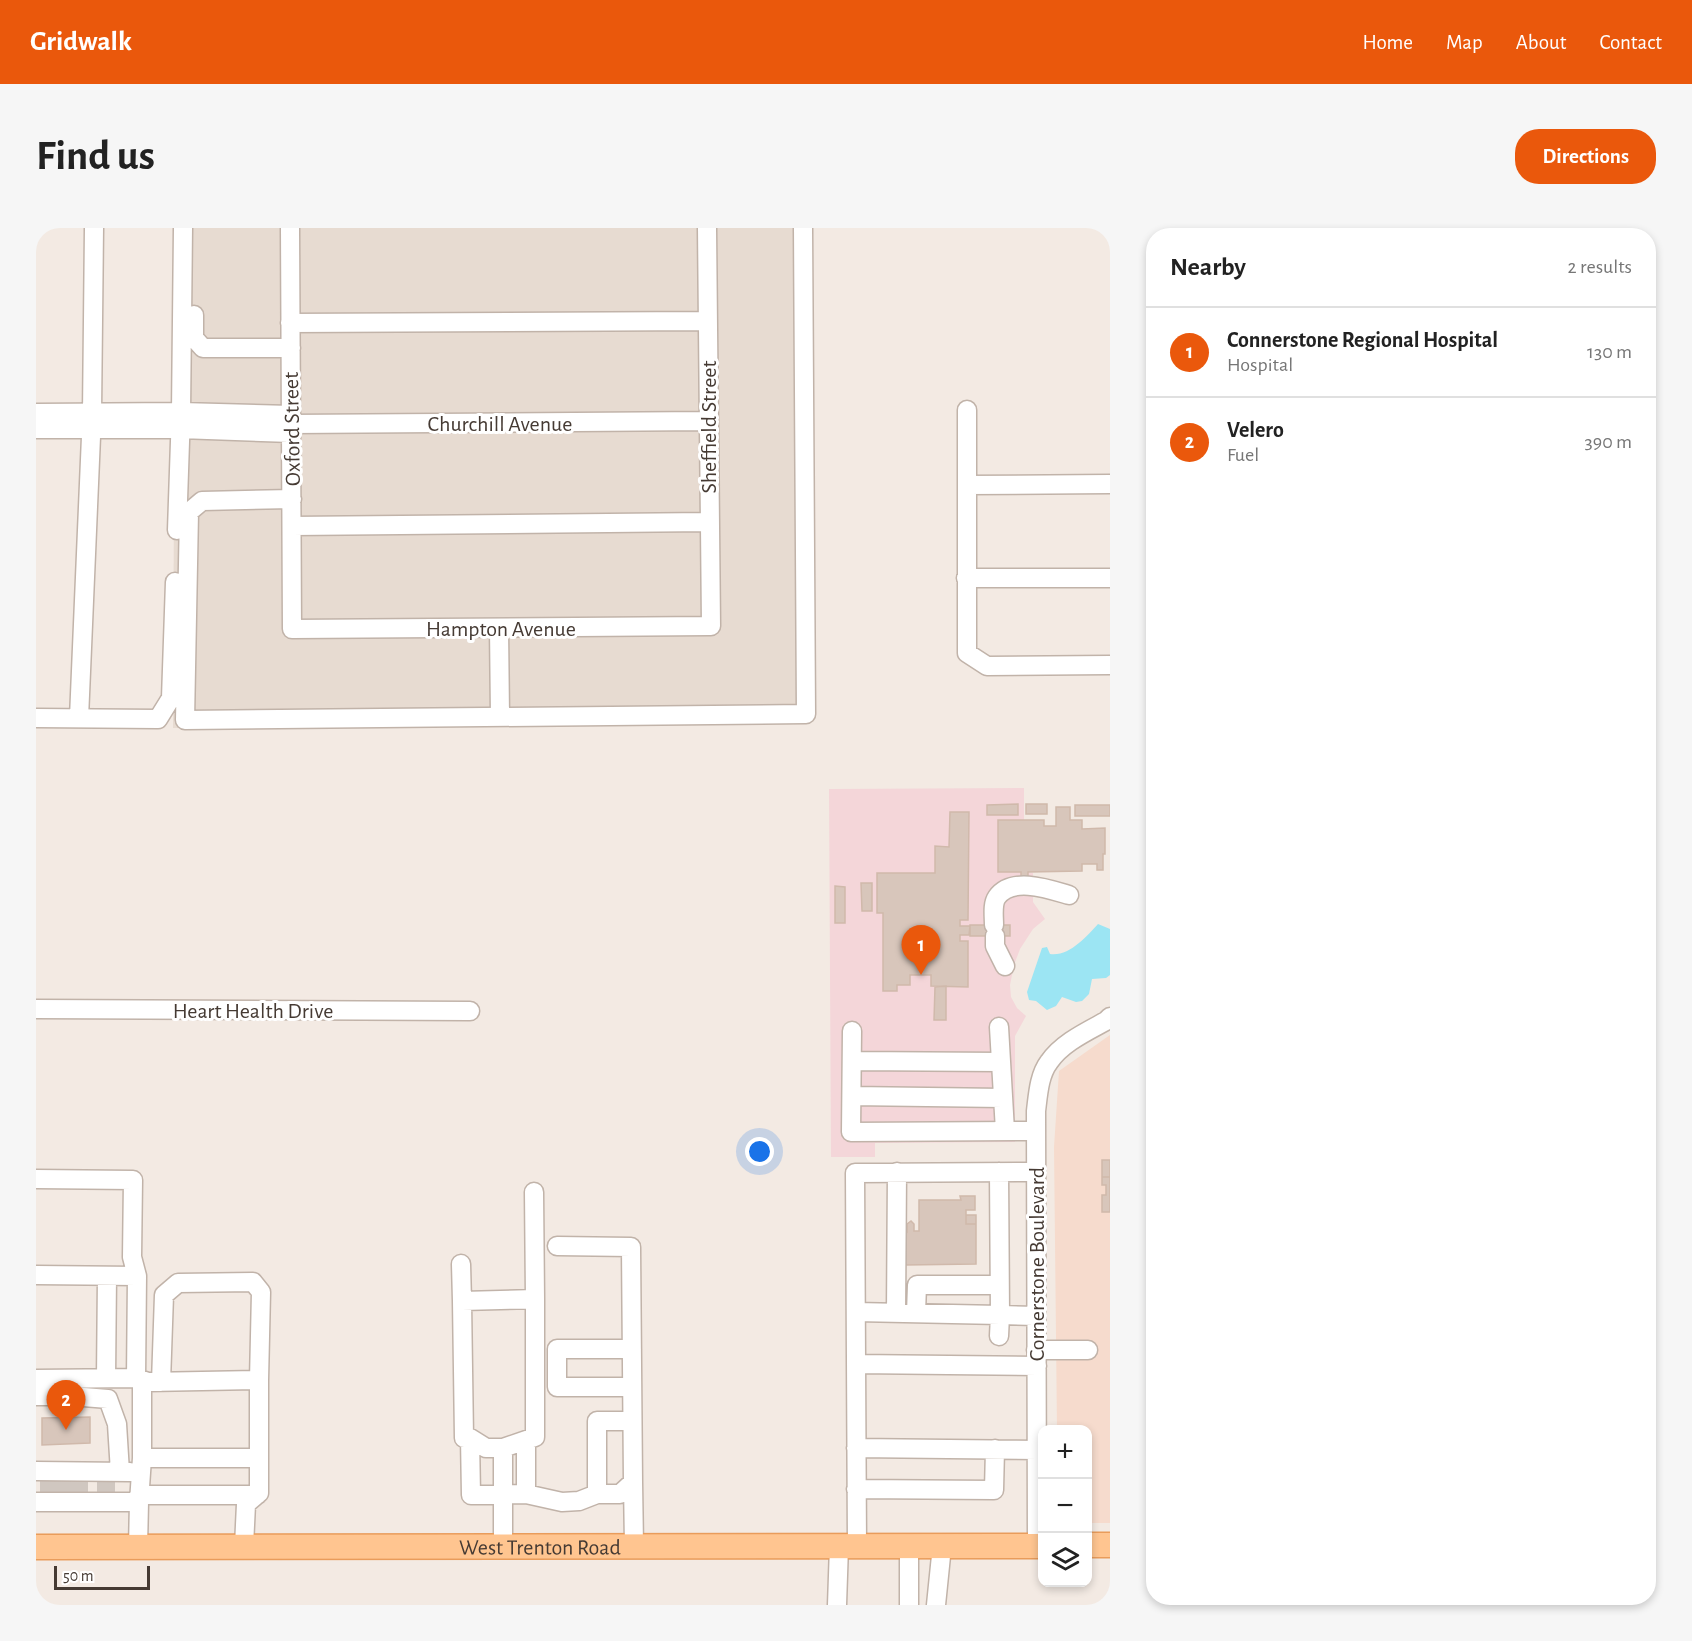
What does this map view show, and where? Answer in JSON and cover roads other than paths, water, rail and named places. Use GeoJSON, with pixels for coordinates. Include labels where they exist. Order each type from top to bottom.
{"type":"FeatureCollection","features":[{"type":"Feature","properties":{"kind":"main road"},"geometry":{"type":"LineString","coordinates":[[1092,1545],[1110,1545]]}},
{"type":"Feature","properties":{"kind":"main road","name":"West Trenton Road"},"geometry":{"type":"LineString","coordinates":[[36,1547],[1038,1546]]}},
{"type":"Feature","properties":{"kind":"street"},"geometry":{"type":"LineString","coordinates":[[79,718],[91,421],[93,228]]}},
{"type":"Feature","properties":{"kind":"street"},"geometry":{"type":"LineString","coordinates":[[36,718],[158,719],[171,698],[181,420],[183,228]]}},
{"type":"Feature","properties":{"kind":"street"},"geometry":{"type":"LineString","coordinates":[[195,228],[194,338],[203,348],[291,348]]}},
{"type":"Feature","properties":{"kind":"street","name":"Oxford Street"},"geometry":{"type":"LineString","coordinates":[[290,228],[292,629]]}},
{"type":"Feature","properties":{"kind":"street","name":"Sheffield Street"},"geometry":{"type":"LineString","coordinates":[[707,228],[708,522],[711,626]]}},
{"type":"Feature","properties":{"kind":"street"},"geometry":{"type":"LineString","coordinates":[[292,499],[202,501],[189,512],[185,720],[806,714],[803,228]]}},
{"type":"Feature","properties":{"kind":"street"},"geometry":{"type":"LineString","coordinates":[[290,323],[707,321]]}},
{"type":"Feature","properties":{"kind":"street"},"geometry":{"type":"LineString","coordinates":[[968,410],[967,653],[987,666],[1110,665]]}},
{"type":"Feature","properties":{"kind":"street","name":"Churchill Avenue"},"geometry":{"type":"LineString","coordinates":[[36,413],[91,421]]}},
{"type":"Feature","properties":{"kind":"street","name":"Churchill Avenue"},"geometry":{"type":"LineString","coordinates":[[36,429],[91,421],[181,420],[291,424],[708,421]]}},
{"type":"Feature","properties":{"kind":"street"},"geometry":{"type":"LineString","coordinates":[[967,485],[1110,484]]}},
{"type":"Feature","properties":{"kind":"street"},"geometry":{"type":"LineString","coordinates":[[292,526],[708,522]]}},
{"type":"Feature","properties":{"kind":"street"},"geometry":{"type":"LineString","coordinates":[[966,578],[1110,578]]}},
{"type":"Feature","properties":{"kind":"street","name":"Hampton Avenue"},"geometry":{"type":"LineString","coordinates":[[292,629],[711,626]]}},
{"type":"Feature","properties":{"kind":"street"},"geometry":{"type":"LineString","coordinates":[[499,628],[500,717]]}},
{"type":"Feature","properties":{"kind":"street"},"geometry":{"type":"LineString","coordinates":[[1005,966],[995,946],[996,898],[1007,888],[1023,886],[1045,888],[1069,895]]}},
{"type":"Feature","properties":{"kind":"street","name":"Heart Health Drive"},"geometry":{"type":"LineString","coordinates":[[36,1009],[470,1011]]}},
{"type":"Feature","properties":{"kind":"street","name":"Cornerstone Boulevard"},"geometry":{"type":"LineString","coordinates":[[1040,1533],[1036,1358],[1036,1111],[1039,1086],[1048,1062],[1072,1040],[1110,1017]]}},
{"type":"Feature","properties":{"kind":"street"},"geometry":{"type":"LineString","coordinates":[[999,1027],[1005,1131]]}},
{"type":"Feature","properties":{"kind":"street"},"geometry":{"type":"LineString","coordinates":[[852,1031],[851,1132],[1036,1131]]}},
{"type":"Feature","properties":{"kind":"street"},"geometry":{"type":"LineString","coordinates":[[852,1061],[1001,1062]]}},
{"type":"Feature","properties":{"kind":"street"},"geometry":{"type":"LineString","coordinates":[[852,1096],[1003,1098]]}},
{"type":"Feature","properties":{"kind":"street"},"geometry":{"type":"LineString","coordinates":[[999,1172],[999,1336]]}},
{"type":"Feature","properties":{"kind":"street"},"geometry":{"type":"LineString","coordinates":[[837,1605],[856,1489],[855,1173],[1036,1172]]}},
{"type":"Feature","properties":{"kind":"street"},"geometry":{"type":"LineString","coordinates":[[896,1313],[897,1173]]}},
{"type":"Feature","properties":{"kind":"street"},"geometry":{"type":"LineString","coordinates":[[36,1179],[133,1180],[132,1257],[137,1276],[136,1336],[142,1465],[138,1546]]}},
{"type":"Feature","properties":{"kind":"street"},"geometry":{"type":"LineString","coordinates":[[461,1264],[464,1438],[470,1438],[486,1448],[503,1449],[536,1437],[534,1192]]}},
{"type":"Feature","properties":{"kind":"street"},"geometry":{"type":"LineString","coordinates":[[557,1246],[631,1247],[634,1546]]}},
{"type":"Feature","properties":{"kind":"street"},"geometry":{"type":"LineString","coordinates":[[36,1275],[137,1276]]}},
{"type":"Feature","properties":{"kind":"street"},"geometry":{"type":"LineString","coordinates":[[106,1378],[107,1276]]}},
{"type":"Feature","properties":{"kind":"street"},"geometry":{"type":"LineString","coordinates":[[161,1382],[164,1295],[178,1283],[253,1282],[261,1292],[259,1380],[261,1468],[259,1493],[246,1504],[244,1546]]}},
{"type":"Feature","properties":{"kind":"street"},"geometry":{"type":"LineString","coordinates":[[916,1313],[917,1285],[999,1285]]}},
{"type":"Feature","properties":{"kind":"street"},"geometry":{"type":"LineString","coordinates":[[462,1301],[535,1299]]}},
{"type":"Feature","properties":{"kind":"street"},"geometry":{"type":"LineString","coordinates":[[856,1312],[1036,1316]]}},
{"type":"Feature","properties":{"kind":"street"},"geometry":{"type":"LineString","coordinates":[[136,1336],[162,1336]]}},
{"type":"Feature","properties":{"kind":"street"},"geometry":{"type":"LineString","coordinates":[[632,1349],[557,1349],[557,1387],[632,1387]]}},
{"type":"Feature","properties":{"kind":"street"},"geometry":{"type":"LineString","coordinates":[[856,1364],[1036,1358],[1089,1350]]}},
{"type":"Feature","properties":{"kind":"street"},"geometry":{"type":"LineString","coordinates":[[36,1379],[106,1378],[161,1382],[259,1380]]}},
{"type":"Feature","properties":{"kind":"street"},"geometry":{"type":"LineString","coordinates":[[36,1396],[108,1398],[117,1424],[77,1486]]}},
{"type":"Feature","properties":{"kind":"street"},"geometry":{"type":"LineString","coordinates":[[597,1494],[597,1421],[632,1421]]}},
{"type":"Feature","properties":{"kind":"street"},"geometry":{"type":"LineString","coordinates":[[470,1438],[471,1495],[526,1494],[562,1502],[579,1501],[597,1494],[620,1494],[633,1482]]}},
{"type":"Feature","properties":{"kind":"street"},"geometry":{"type":"LineString","coordinates":[[526,1441],[526,1494]]}},
{"type":"Feature","properties":{"kind":"street"},"geometry":{"type":"LineString","coordinates":[[856,1448],[1037,1449]]}},
{"type":"Feature","properties":{"kind":"street"},"geometry":{"type":"LineString","coordinates":[[503,1449],[503,1546]]}},
{"type":"Feature","properties":{"kind":"street"},"geometry":{"type":"LineString","coordinates":[[856,1489],[994,1490],[995,1449]]}},
{"type":"Feature","properties":{"kind":"street"},"geometry":{"type":"LineString","coordinates":[[77,1486],[142,1465],[259,1458]]}},
{"type":"Feature","properties":{"kind":"street"},"geometry":{"type":"LineString","coordinates":[[77,1486],[139,1499],[257,1495]]}},
{"type":"Feature","properties":{"kind":"street"},"geometry":{"type":"LineString","coordinates":[[909,1546],[909,1605]]}},
{"type":"Feature","properties":{"kind":"street"},"geometry":{"type":"LineString","coordinates":[[936,1605],[942,1546]]}},
{"type":"Feature","properties":{"kind":"water"},"geometry":{"type":"Polygon","coordinates":[[[1098,924],[1110,929],[1110,975],[1106,978],[1092,979],[1089,994],[1082,1001],[1076,1002],[1062,997],[1056,1006],[1047,1010],[1036,1001],[1029,1000],[1027,992],[1042,948],[1047,947],[1050,954],[1071,949],[1098,924]]]}},
{"type":"Feature","properties":{"kind":"tunnel"},"geometry":{"type":"LineString","coordinates":[[65,1479],[66,1493]]}},
{"type":"Feature","properties":{"kind":"tunnel"},"geometry":{"type":"LineString","coordinates":[[106,1479],[106,1493]]}},
{"type":"Feature","properties":{"kind":"tunnel"},"geometry":{"type":"LineString","coordinates":[[49,1480],[49,1494]]}},
{"type":"Feature","properties":{"kind":"tunnel"},"geometry":{"type":"LineString","coordinates":[[79,1480],[79,1493]]}},
{"type":"Feature","properties":{"kind":"place","name":"Connerstone Regional Hospital"},"geometry":{"type":"Point","coordinates":[921,975]}},
{"type":"Feature","properties":{"kind":"place","name":"Velero"},"geometry":{"type":"Point","coordinates":[66,1430]}}]}
